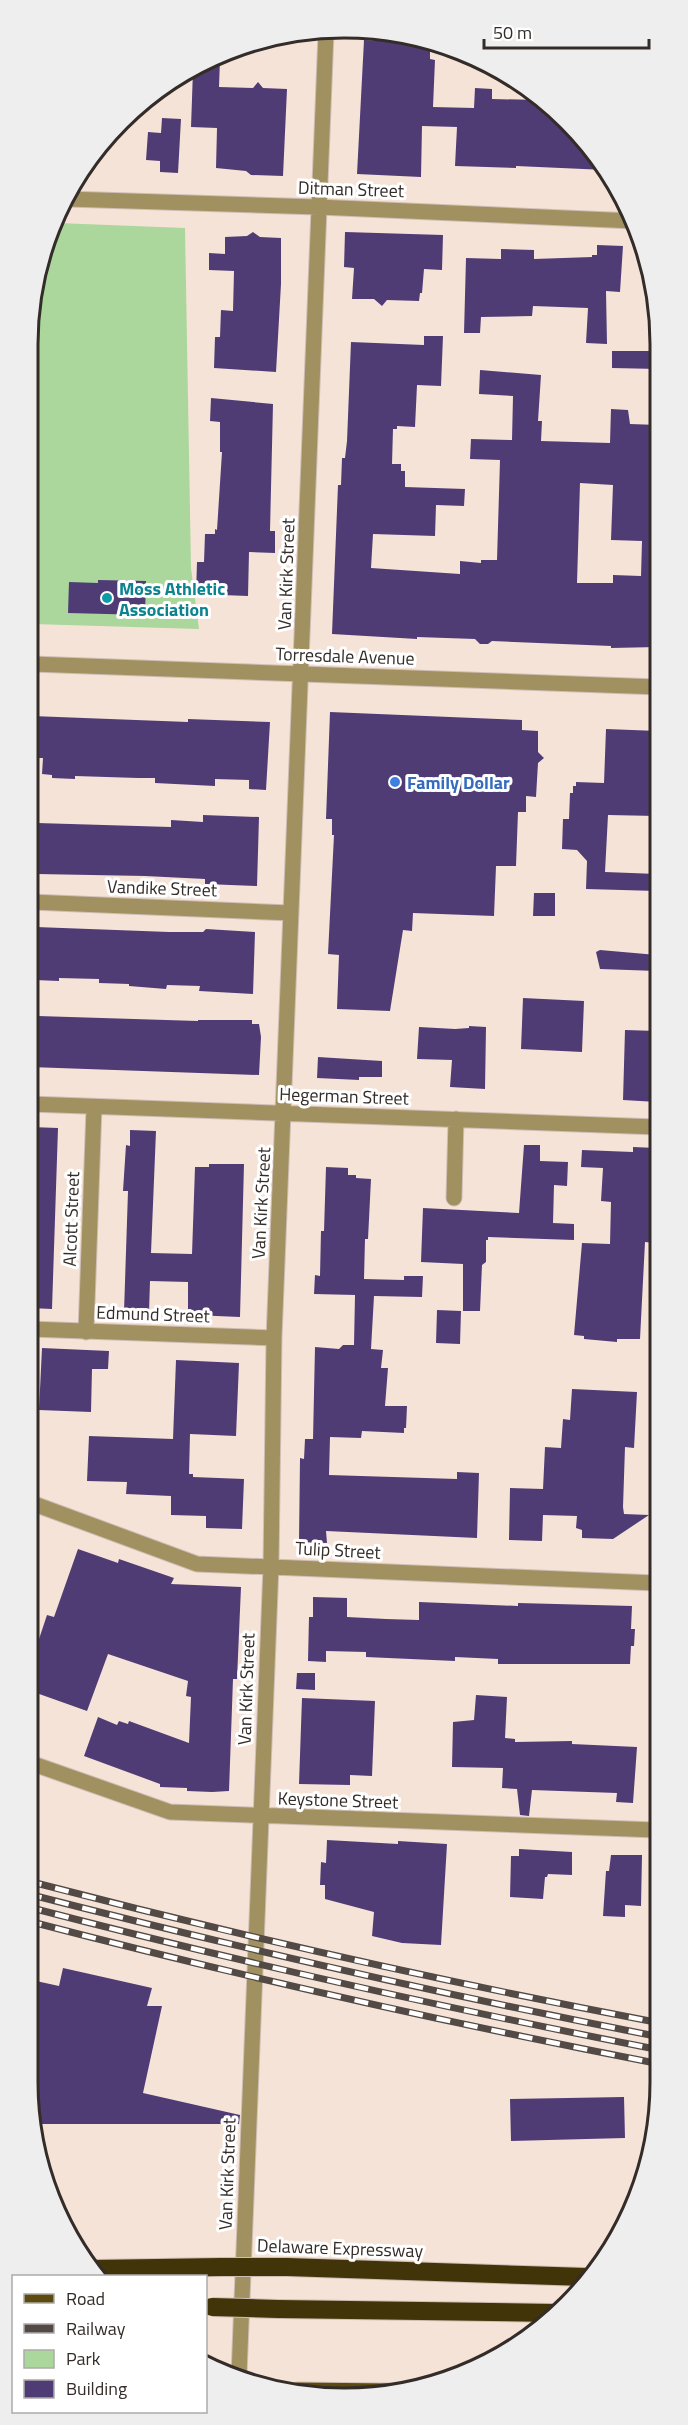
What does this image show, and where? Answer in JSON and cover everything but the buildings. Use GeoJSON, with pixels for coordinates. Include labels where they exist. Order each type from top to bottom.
{"type":"FeatureCollection","features":[{"type":"Feature","properties":{"kind":"highway","name":"Delaware Expressway"},"geometry":{"type":"LineString","coordinates":[[102,2269],[287,2267],[579,2277]]}},
{"type":"Feature","properties":{"kind":"highway"},"geometry":{"type":"LineString","coordinates":[[209,2307],[544,2313]]}},
{"type":"Feature","properties":{"kind":"street","name":"Van Kirk Street"},"geometry":{"type":"LineString","coordinates":[[239,2369],[271,1566],[274,1338],[326,38]]}},
{"type":"Feature","properties":{"kind":"street","name":"Ditman Street"},"geometry":{"type":"LineString","coordinates":[[74,199],[624,221]]}},
{"type":"Feature","properties":{"kind":"street","name":"Torresdale Avenue"},"geometry":{"type":"LineString","coordinates":[[38,664],[650,687]]}},
{"type":"Feature","properties":{"kind":"street","name":"Vandike Street"},"geometry":{"type":"LineString","coordinates":[[38,902],[291,913]]}},
{"type":"Feature","properties":{"kind":"street","name":"Hegerman Street"},"geometry":{"type":"LineString","coordinates":[[38,1105],[650,1127]]}},
{"type":"Feature","properties":{"kind":"street","name":"Alcott Street"},"geometry":{"type":"LineString","coordinates":[[86,1332],[93,1108]]}},
{"type":"Feature","properties":{"kind":"street"},"geometry":{"type":"LineString","coordinates":[[454,1198],[456,1119]]}},
{"type":"Feature","properties":{"kind":"street","name":"Edmund Street"},"geometry":{"type":"LineString","coordinates":[[38,1329],[274,1338]]}},
{"type":"Feature","properties":{"kind":"street","name":"Tulip Street"},"geometry":{"type":"LineString","coordinates":[[38,1505],[197,1564],[650,1583]]}},
{"type":"Feature","properties":{"kind":"street","name":"Keystone Street"},"geometry":{"type":"LineString","coordinates":[[38,1765],[170,1812],[650,1830]]}},
{"type":"Feature","properties":{"kind":"green space"},"geometry":{"type":"Polygon","coordinates":[[[63,223],[185,228],[191,568],[199,629],[38,624],[38,324],[43,284],[63,223]]]}},
{"type":"Feature","properties":{"kind":"railway"},"geometry":{"type":"LineString","coordinates":[[38,1884],[340,1957],[650,2021]]}},
{"type":"Feature","properties":{"kind":"railway"},"geometry":{"type":"LineString","coordinates":[[38,1896],[340,1970],[650,2035]]}},
{"type":"Feature","properties":{"kind":"railway"},"geometry":{"type":"LineString","coordinates":[[38,1910],[340,1983],[650,2048]]}},
{"type":"Feature","properties":{"kind":"railway"},"geometry":{"type":"LineString","coordinates":[[38,1924],[340,1997],[650,2062]]}},
{"type":"Feature","properties":{"kind":"place","name":"Moss Athletic Association"},"geometry":{"type":"Point","coordinates":[107,598]}},
{"type":"Feature","properties":{"kind":"place","name":"Family Dollar"},"geometry":{"type":"Point","coordinates":[395,782]}}]}
